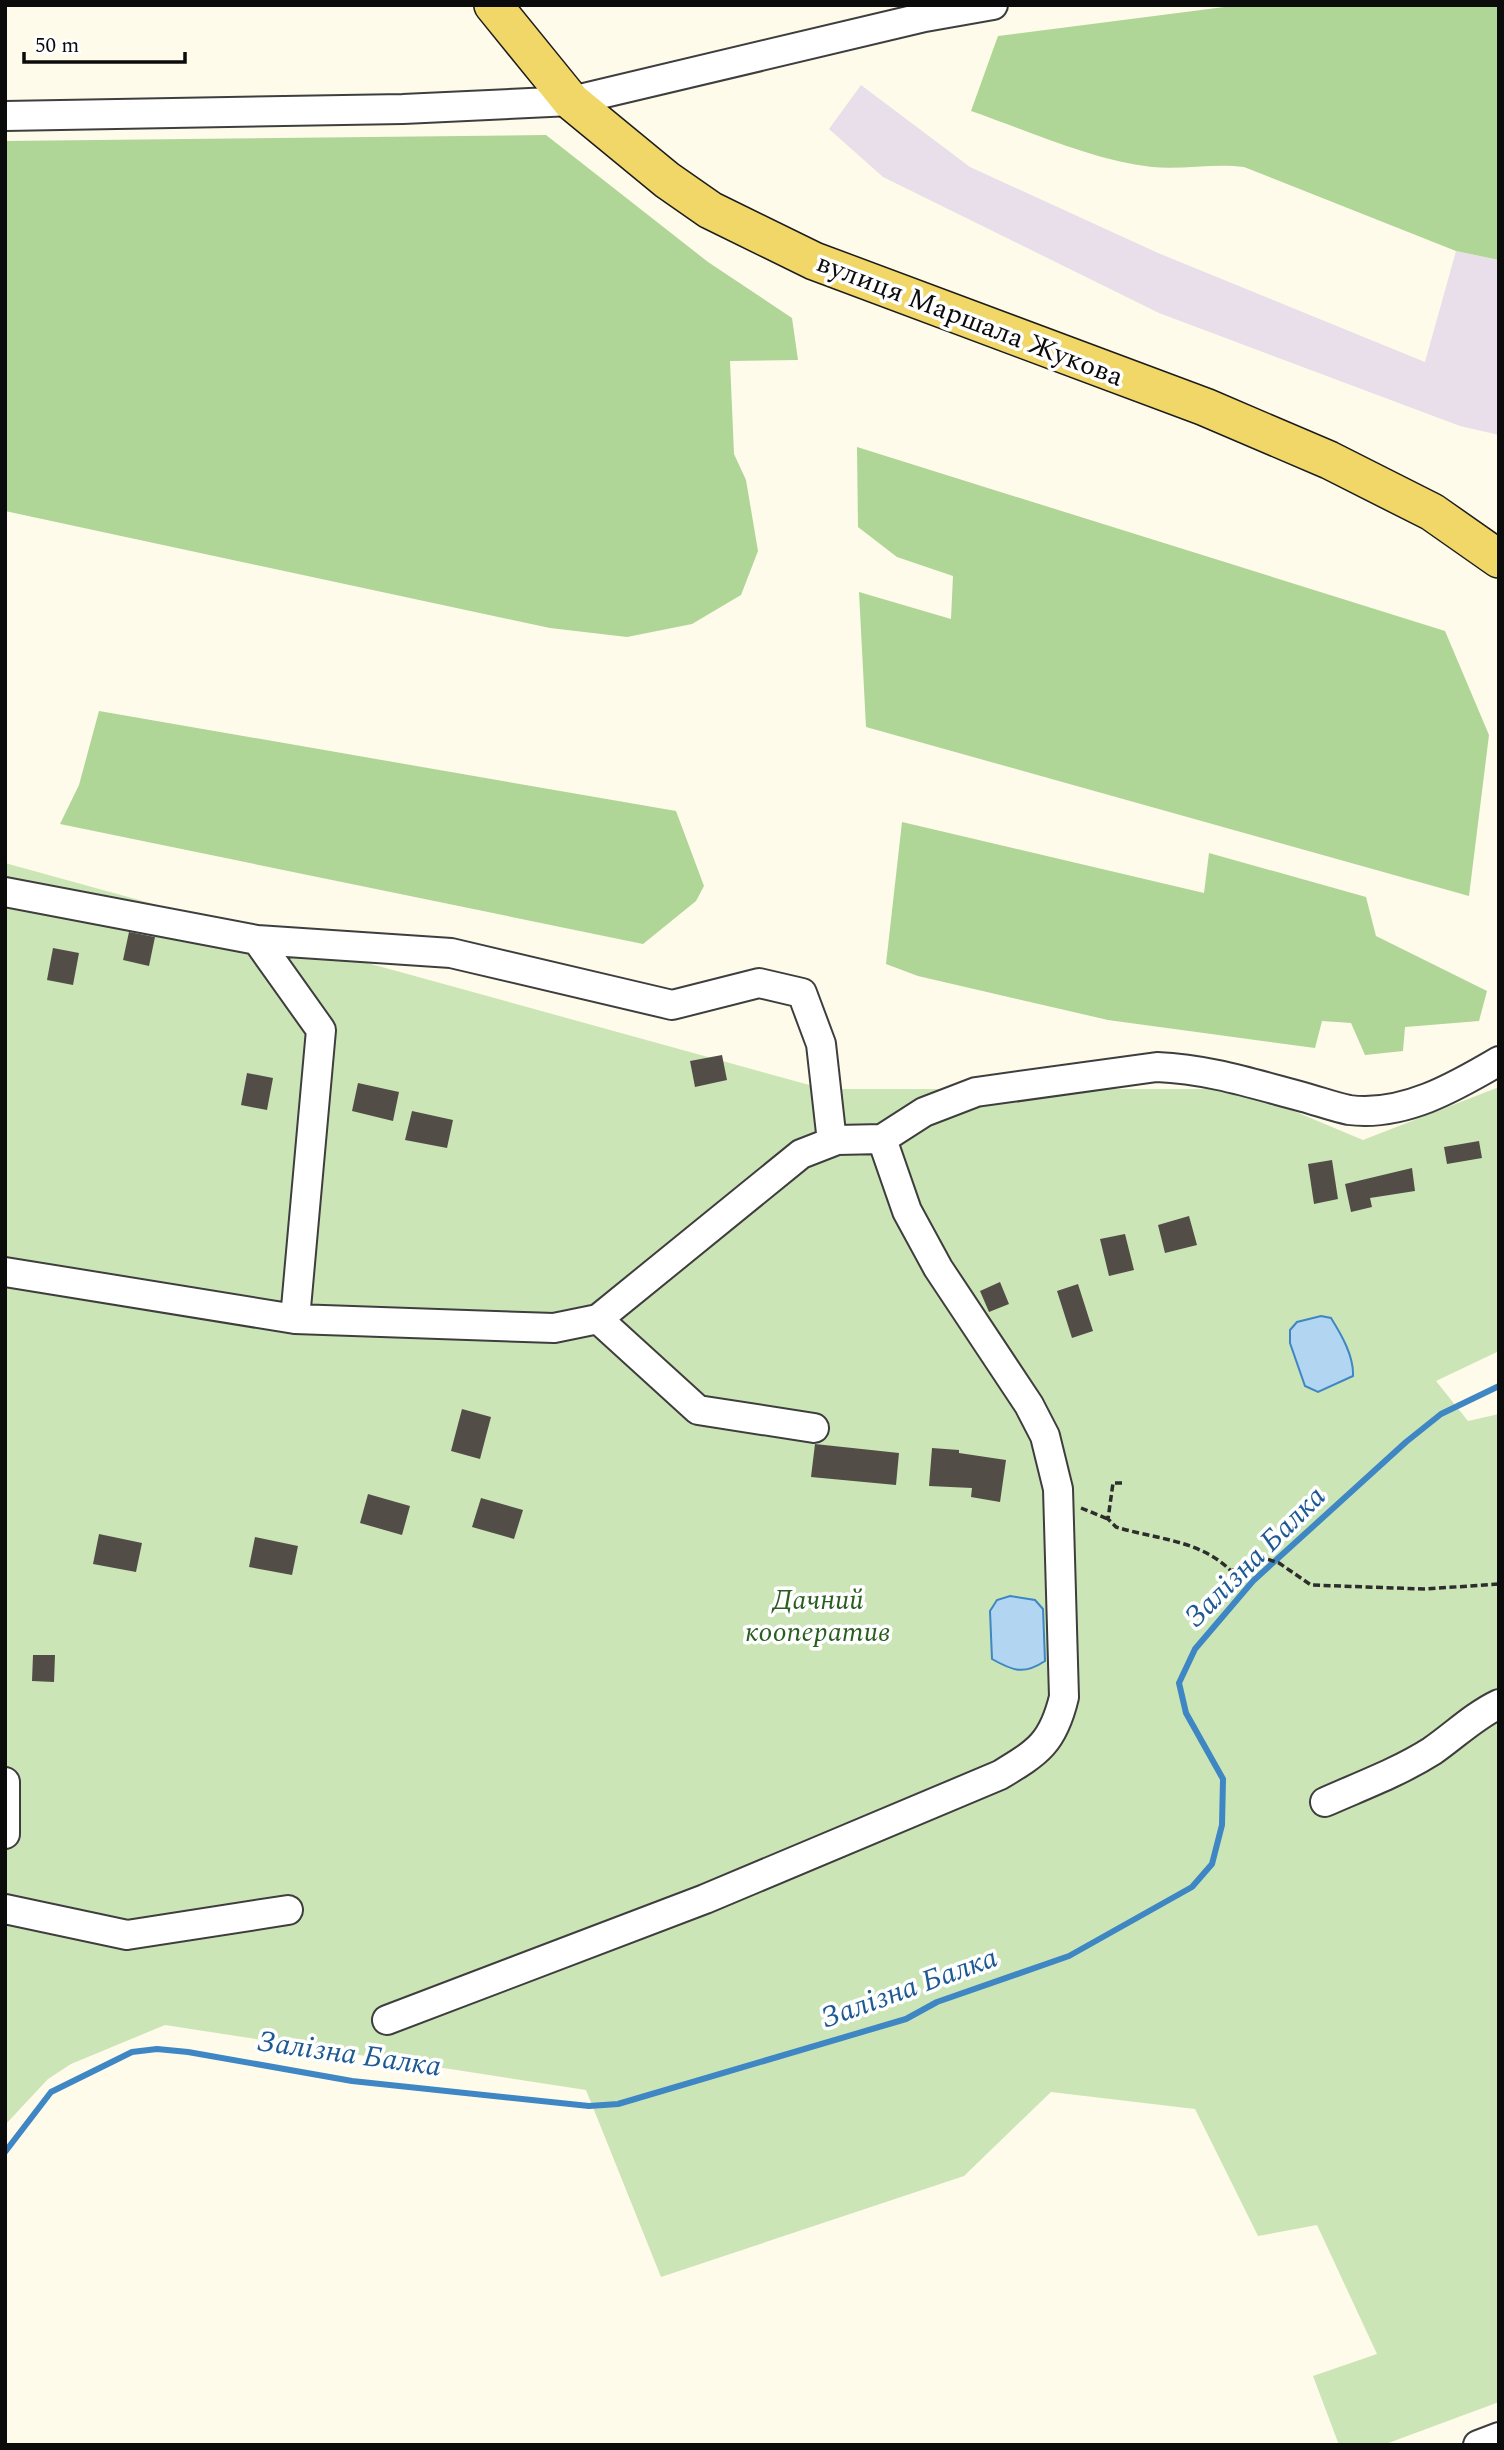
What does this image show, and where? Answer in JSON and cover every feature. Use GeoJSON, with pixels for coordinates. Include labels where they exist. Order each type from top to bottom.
{"type":"FeatureCollection","features":[{"type":"Feature","properties":{"kind":"main road","name":"вулиця Маршала Жукова"},"geometry":{"type":"LineString","coordinates":[[493,5],[571,100],[667,180],[710,210],[814,261],[1205,407],[1329,460],[1432,512],[1499,559]]}},
{"type":"Feature","properties":{"kind":"street"},"geometry":{"type":"LineString","coordinates":[[5,116],[403,109],[571,100],[898,23],[993,5]]}},
{"type":"Feature","properties":{"kind":"street"},"geometry":{"type":"LineString","coordinates":[[5,892],[257,940],[451,953],[672,1005],[759,983],[802,993],[821,1044],[832,1142]]}},
{"type":"Feature","properties":{"kind":"street"},"geometry":{"type":"LineString","coordinates":[[257,940],[321,1030],[295,1319]]}},
{"type":"Feature","properties":{"kind":"street"},"geometry":{"type":"LineString","coordinates":[[5,1272],[295,1319],[554,1328],[598,1319],[770,1176],[801,1154],[832,1142],[882,1139],[924,1112],[976,1092],[1157,1067],[1210,1072],[1350,1110],[1381,1109],[1450,1090],[1499,1061]]}},
{"type":"Feature","properties":{"kind":"street"},"geometry":{"type":"LineString","coordinates":[[387,2021],[705,1899],[1000,1775],[1029,1758],[1057,1726],[1064,1697],[1059,1489],[1045,1437],[1029,1405],[907,1211],[882,1139]]}},
{"type":"Feature","properties":{"kind":"street"},"geometry":{"type":"LineString","coordinates":[[598,1319],[698,1410],[814,1427]]}},
{"type":"Feature","properties":{"kind":"street"},"geometry":{"type":"LineString","coordinates":[[1325,1802],[1404,1768],[1434,1750],[1478,1714],[1499,1704]]}},
{"type":"Feature","properties":{"kind":"street"},"geometry":{"type":"LineString","coordinates":[[5,1782],[5,1835]]}},
{"type":"Feature","properties":{"kind":"street"},"geometry":{"type":"LineString","coordinates":[[5,1909],[127,1935],[288,1910]]}},
{"type":"Feature","properties":{"kind":"street"},"geometry":{"type":"LineString","coordinates":[[1478,2445],[1499,2437]]}},
{"type":"Feature","properties":{"kind":"path"},"geometry":{"type":"LineString","coordinates":[[1122,1483],[1113,1483],[1108,1519],[1116,1527],[1189,1545],[1216,1556],[1231,1571],[1267,1559],[1279,1563],[1311,1585],[1425,1589],[1499,1584]]}},
{"type":"Feature","properties":{"kind":"shaded area"},"geometry":{"type":"Polygon","coordinates":[[[861,85],[970,167],[1158,253],[1425,362],[1456,251],[1499,260],[1499,435],[1460,426],[1159,313],[883,177],[829,129],[861,85]]]}},
{"type":"Feature","properties":{"kind":"green space"},"geometry":{"type":"Polygon","coordinates":[[[1240,5],[1499,5],[1499,260],[1456,251],[1244,167],[1164,168],[1129,163],[1060,144],[971,111],[998,36],[1240,5]]]}},
{"type":"Feature","properties":{"kind":"green space"},"geometry":{"type":"Polygon","coordinates":[[[546,135],[708,262],[792,318],[798,360],[730,361],[734,454],[746,480],[758,551],[741,595],[692,624],[627,637],[550,628],[5,511],[5,141],[546,135]]]}},
{"type":"Feature","properties":{"kind":"green space"},"geometry":{"type":"Polygon","coordinates":[[[857,447],[1445,631],[1489,735],[1469,896],[866,727],[859,592],[951,619],[953,576],[897,557],[858,527],[857,447]]]}},
{"type":"Feature","properties":{"kind":"green space"},"geometry":{"type":"Polygon","coordinates":[[[99,711],[676,811],[704,886],[696,901],[643,944],[60,824],[79,785],[99,711]]]}},
{"type":"Feature","properties":{"kind":"green space"},"geometry":{"type":"Polygon","coordinates":[[[902,822],[1204,893],[1209,853],[1366,897],[1376,936],[1487,991],[1479,1021],[1405,1027],[1403,1051],[1365,1055],[1351,1023],[1322,1021],[1315,1048],[1108,1020],[918,976],[886,964],[902,822]]]}},
{"type":"Feature","properties":{"kind":"green space","name":"Дачний кооператив"},"geometry":{"type":"Polygon","coordinates":[[[5,863],[824,1089],[1241,1089],[1363,1140],[1499,1087],[1499,1351],[1436,1381],[1468,1421],[1499,1414],[1499,2402],[1383,2445],[1339,2445],[1313,2376],[1377,2354],[1317,2225],[1258,2236],[1195,2109],[1051,2092],[964,2176],[661,2277],[586,2090],[165,2025],[71,2064],[48,2079],[5,2125],[5,863]]]}},
{"type":"Feature","properties":{"kind":"water"},"geometry":{"type":"Polygon","coordinates":[[[1321,1316],[1331,1318],[1343,1338],[1353,1376],[1318,1392],[1305,1386],[1290,1343],[1290,1330],[1297,1322],[1321,1316]]]}},
{"type":"Feature","properties":{"kind":"water"},"geometry":{"type":"Polygon","coordinates":[[[1010,1596],[1035,1600],[1043,1609],[1045,1661],[1025,1670],[1012,1669],[992,1659],[990,1611],[997,1600],[1010,1596]]]}},
{"type":"Feature","properties":{"kind":"building"},"geometry":{"type":"Polygon","coordinates":[[[129,932],[155,937],[149,966],[123,960],[129,932]]]}},
{"type":"Feature","properties":{"kind":"building"},"geometry":{"type":"Polygon","coordinates":[[[53,948],[79,953],[73,985],[47,980],[53,948]]]}},
{"type":"Feature","properties":{"kind":"building"},"geometry":{"type":"Polygon","coordinates":[[[722,1055],[727,1080],[695,1087],[690,1061],[722,1055]]]}},
{"type":"Feature","properties":{"kind":"building"},"geometry":{"type":"Polygon","coordinates":[[[247,1073],[273,1078],[267,1110],[241,1105],[247,1073]]]}},
{"type":"Feature","properties":{"kind":"building"},"geometry":{"type":"Polygon","coordinates":[[[358,1083],[399,1092],[393,1121],[352,1111],[358,1083]]]}},
{"type":"Feature","properties":{"kind":"building"},"geometry":{"type":"Polygon","coordinates":[[[412,1111],[453,1120],[447,1148],[405,1140],[412,1111]]]}},
{"type":"Feature","properties":{"kind":"building"},"geometry":{"type":"Polygon","coordinates":[[[1479,1141],[1482,1158],[1447,1164],[1444,1147],[1479,1141]]]}},
{"type":"Feature","properties":{"kind":"building"},"geometry":{"type":"Polygon","coordinates":[[[1332,1160],[1338,1199],[1314,1204],[1308,1164],[1332,1160]]]}},
{"type":"Feature","properties":{"kind":"building"},"geometry":{"type":"Polygon","coordinates":[[[1412,1168],[1415,1191],[1370,1198],[1372,1207],[1351,1212],[1345,1184],[1412,1168]]]}},
{"type":"Feature","properties":{"kind":"building"},"geometry":{"type":"Polygon","coordinates":[[[1189,1216],[1197,1245],[1165,1253],[1158,1225],[1189,1216]]]}},
{"type":"Feature","properties":{"kind":"building"},"geometry":{"type":"Polygon","coordinates":[[[1125,1234],[1134,1270],[1109,1276],[1100,1239],[1125,1234]]]}},
{"type":"Feature","properties":{"kind":"building"},"geometry":{"type":"Polygon","coordinates":[[[1000,1282],[1009,1304],[989,1312],[980,1291],[1000,1282]]]}},
{"type":"Feature","properties":{"kind":"building"},"geometry":{"type":"Polygon","coordinates":[[[1078,1284],[1093,1331],[1072,1338],[1057,1291],[1078,1284]]]}},
{"type":"Feature","properties":{"kind":"building"},"geometry":{"type":"Polygon","coordinates":[[[462,1409],[491,1417],[480,1459],[451,1451],[462,1409]]]}},
{"type":"Feature","properties":{"kind":"building"},"geometry":{"type":"Polygon","coordinates":[[[815,1444],[899,1453],[896,1485],[811,1477],[815,1444]]]}},
{"type":"Feature","properties":{"kind":"building"},"geometry":{"type":"Polygon","coordinates":[[[932,1448],[959,1450],[959,1453],[1006,1460],[1000,1502],[971,1497],[972,1488],[929,1486],[932,1448]]]}},
{"type":"Feature","properties":{"kind":"building"},"geometry":{"type":"Polygon","coordinates":[[[368,1494],[410,1506],[402,1535],[360,1523],[368,1494]]]}},
{"type":"Feature","properties":{"kind":"building"},"geometry":{"type":"Polygon","coordinates":[[[481,1498],[523,1510],[514,1539],[472,1527],[481,1498]]]}},
{"type":"Feature","properties":{"kind":"building"},"geometry":{"type":"Polygon","coordinates":[[[99,1534],[142,1543],[136,1572],[93,1564],[99,1534]]]}},
{"type":"Feature","properties":{"kind":"building"},"geometry":{"type":"Polygon","coordinates":[[[255,1537],[298,1546],[292,1575],[249,1567],[255,1537]]]}},
{"type":"Feature","properties":{"kind":"building"},"geometry":{"type":"Polygon","coordinates":[[[33,1655],[55,1655],[54,1682],[32,1681],[33,1655]]]}},
{"type":"Feature","properties":{"kind":"waterway","name":"Залізна Балка"},"geometry":{"type":"LineString","coordinates":[[5,2152],[51,2092],[132,2052],[157,2049],[188,2052],[352,2081],[589,2106],[618,2104],[906,2019],[937,2002],[1069,1956],[1192,1887],[1212,1864],[1222,1825],[1223,1779],[1186,1713],[1179,1683],[1195,1649],[1253,1581],[1406,1442],[1441,1414],[1499,1386]]}}]}
